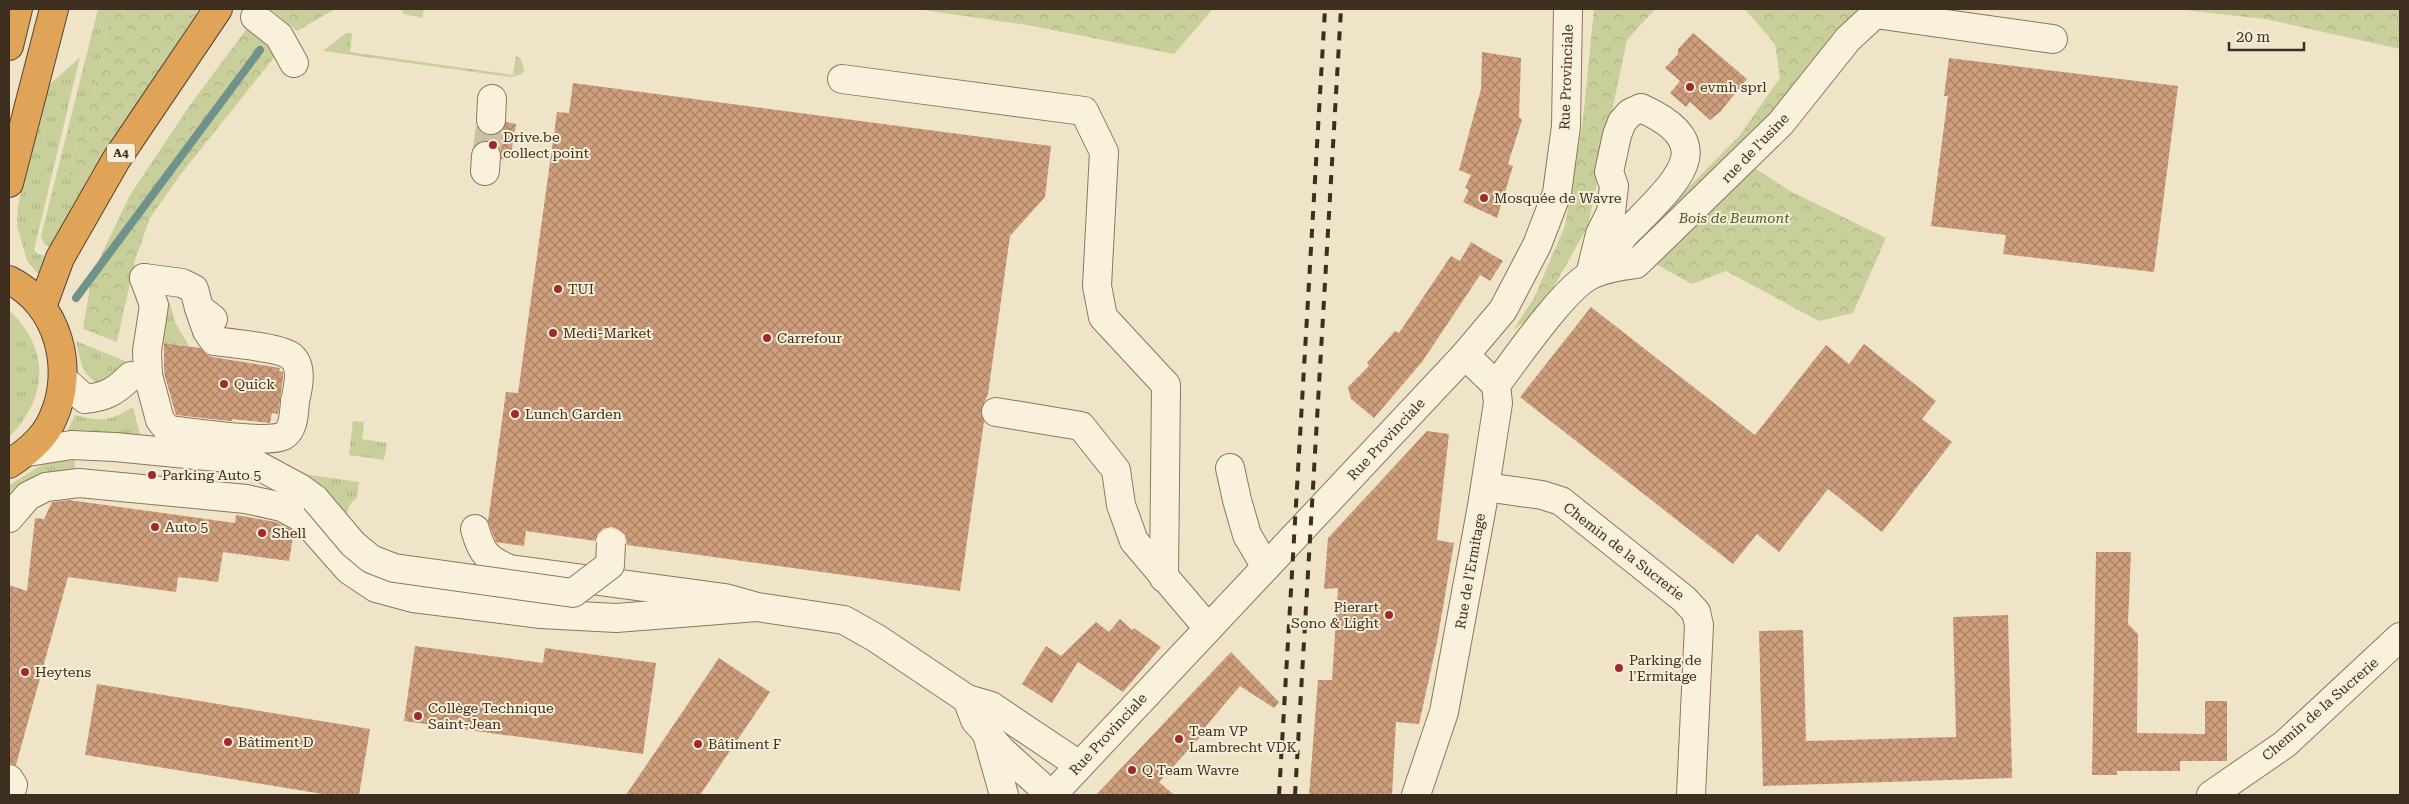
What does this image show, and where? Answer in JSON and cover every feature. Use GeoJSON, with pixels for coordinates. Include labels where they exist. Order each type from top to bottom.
{"type":"FeatureCollection","features":[{"type":"Feature","properties":{"kind":"highway"},"geometry":{"type":"LineString","coordinates":[[9,46],[18,9]]}},
{"type":"Feature","properties":{"kind":"highway"},"geometry":{"type":"LineString","coordinates":[[9,183],[54,9]]}},
{"type":"Feature","properties":{"kind":"highway","name":"A4"},"geometry":{"type":"LineString","coordinates":[[42,308],[60,258],[116,160],[218,9]]}},
{"type":"Feature","properties":{"kind":"highway"},"geometry":{"type":"LineString","coordinates":[[11,277],[42,308],[55,330],[60,346],[64,380],[53,419],[19,458]]}},
{"type":"Feature","properties":{"kind":"street","name":"Rue Provinciale"},"geometry":{"type":"LineString","coordinates":[[1052,795],[1465,355],[1503,310],[1537,245],[1557,193],[1566,126],[1568,9]]}},
{"type":"Feature","properties":{"kind":"street","name":"rue de l'usine"},"geometry":{"type":"LineString","coordinates":[[1600,272],[1636,264],[1781,123],[1848,39],[1875,14],[2053,39]]}},
{"type":"Feature","properties":{"kind":"street"},"geometry":{"type":"LineString","coordinates":[[255,17],[278,36],[294,63]]}},
{"type":"Feature","properties":{"kind":"street"},"geometry":{"type":"LineString","coordinates":[[842,79],[1084,111],[1104,152],[1097,286],[1103,317],[1166,385],[1164,578]]}},
{"type":"Feature","properties":{"kind":"street"},"geometry":{"type":"LineString","coordinates":[[1465,355],[1496,386],[1565,297],[1600,272],[1621,239],[1670,189],[1686,163],[1687,150],[1682,137],[1671,125],[1641,108],[1630,113],[1622,122],[1617,135],[1609,172],[1614,186],[1611,212],[1600,234],[1600,272]]}},
{"type":"Feature","properties":{"kind":"street"},"geometry":{"type":"LineString","coordinates":[[145,270],[182,283],[194,290],[207,314],[208,331],[214,341],[283,352],[293,358],[299,370],[298,385],[290,429],[282,436],[272,438],[168,430],[160,420],[148,376],[147,352],[154,305],[145,270]]}},
{"type":"Feature","properties":{"kind":"street"},"geometry":{"type":"LineString","coordinates":[[145,270],[131,376],[147,436],[160,450]]}},
{"type":"Feature","properties":{"kind":"street"},"geometry":{"type":"LineString","coordinates":[[64,380],[85,399],[104,397],[118,390],[131,376]]}},
{"type":"Feature","properties":{"kind":"street","name":"Rue de l'Ermitage"},"geometry":{"type":"LineString","coordinates":[[1416,795],[1444,712],[1485,487],[1498,403],[1496,386]]}},
{"type":"Feature","properties":{"kind":"street"},"geometry":{"type":"LineString","coordinates":[[996,412],[1081,426],[1116,470],[1121,504],[1134,541],[1208,628]]}},
{"type":"Feature","properties":{"kind":"street"},"geometry":{"type":"LineString","coordinates":[[19,458],[71,445],[160,450],[248,460],[300,488],[315,499],[352,544],[371,559],[394,568],[573,593],[610,565],[611,543]]}},
{"type":"Feature","properties":{"kind":"street"},"geometry":{"type":"LineString","coordinates":[[246,499],[248,460]]}},
{"type":"Feature","properties":{"kind":"street"},"geometry":{"type":"LineString","coordinates":[[1230,468],[1237,500],[1248,535],[1266,568]]}},
{"type":"Feature","properties":{"kind":"street"},"geometry":{"type":"LineString","coordinates":[[9,518],[28,496],[46,487],[79,483],[226,499],[246,499],[282,507],[304,518],[349,570],[376,588],[413,598],[541,614],[616,618],[757,607]]}},
{"type":"Feature","properties":{"kind":"street","name":"Chemin de la Sucrerie"},"geometry":{"type":"LineString","coordinates":[[1485,487],[1542,495],[1561,501],[1678,594],[1696,612],[1699,625],[1691,795]]}},
{"type":"Feature","properties":{"kind":"street"},"geometry":{"type":"LineString","coordinates":[[475,529],[480,548],[495,563],[510,569],[725,598],[757,607],[844,620],[876,638],[967,699],[991,706],[1079,765]]}},
{"type":"Feature","properties":{"kind":"street","name":"Chemin de la Sucrerie"},"geometry":{"type":"LineString","coordinates":[[2211,795],[2285,744],[2400,637]]}},
{"type":"Feature","properties":{"kind":"street"},"geometry":{"type":"LineString","coordinates":[[967,699],[975,720],[1001,750],[1052,795]]}},
{"type":"Feature","properties":{"kind":"street"},"geometry":{"type":"LineString","coordinates":[[986,732],[1004,795]]}},
{"type":"Feature","properties":{"kind":"street"},"geometry":{"type":"LineString","coordinates":[[9,778],[13,785],[10,795]]}},
{"type":"Feature","properties":{"kind":"green space"},"geometry":{"type":"Polygon","coordinates":[[[98,9],[110,9],[104,50],[88,109],[68,168],[76,178],[91,173],[72,208],[54,248],[44,244],[41,236],[98,9]]]}},
{"type":"Feature","properties":{"kind":"green space"},"geometry":{"type":"Polygon","coordinates":[[[110,9],[199,9],[91,173],[76,178],[70,174],[68,168],[94,89],[104,50],[110,9]]]}},
{"type":"Feature","properties":{"kind":"green space"},"geometry":{"type":"Polygon","coordinates":[[[270,9],[335,9],[297,31],[270,9]]]}},
{"type":"Feature","properties":{"kind":"green space"},"geometry":{"type":"Polygon","coordinates":[[[401,9],[424,9],[422,18],[404,14],[401,9]]]}},
{"type":"Feature","properties":{"kind":"green space"},"geometry":{"type":"Polygon","coordinates":[[[916,9],[1213,9],[1174,54],[1027,25],[916,9]]]}},
{"type":"Feature","properties":{"kind":"green space"},"geometry":{"type":"Polygon","coordinates":[[[1594,9],[1655,9],[1627,40],[1588,226],[1540,311],[1513,330],[1534,298],[1565,226],[1583,119],[1594,9]]]}},
{"type":"Feature","properties":{"kind":"green space","name":"Bois de Beumont"},"geometry":{"type":"Polygon","coordinates":[[[1745,9],[1868,9],[1753,167],[1790,191],[1886,238],[1853,313],[1819,321],[1726,271],[1692,284],[1628,249],[1740,135],[1780,78],[1775,44],[1745,9]]]}},
{"type":"Feature","properties":{"kind":"green space"},"geometry":{"type":"Polygon","coordinates":[[[2175,9],[2400,9],[2400,49],[2265,19],[2175,9]]]}},
{"type":"Feature","properties":{"kind":"green space"},"geometry":{"type":"Polygon","coordinates":[[[248,27],[276,55],[181,174],[150,218],[135,260],[117,342],[83,329],[92,274],[130,195],[190,105],[248,27]]]}},
{"type":"Feature","properties":{"kind":"green space"},"geometry":{"type":"Polygon","coordinates":[[[346,33],[352,33],[350,52],[513,75],[516,56],[521,59],[524,70],[522,74],[510,77],[323,51],[346,33]]]}},
{"type":"Feature","properties":{"kind":"green space"},"geometry":{"type":"Polygon","coordinates":[[[80,57],[34,250],[38,254],[49,257],[44,281],[27,261],[17,226],[18,205],[46,88],[80,57]]]}},
{"type":"Feature","properties":{"kind":"green space"},"geometry":{"type":"Polygon","coordinates":[[[170,303],[175,322],[189,346],[160,342],[160,307],[170,303]]]}},
{"type":"Feature","properties":{"kind":"green space"},"geometry":{"type":"Polygon","coordinates":[[[9,310],[22,325],[32,341],[38,357],[39,373],[37,390],[32,406],[22,422],[9,437],[9,310]]]}},
{"type":"Feature","properties":{"kind":"green space"},"geometry":{"type":"Polygon","coordinates":[[[76,341],[125,361],[117,376],[98,383],[92,380],[82,365],[76,341]]]}},
{"type":"Feature","properties":{"kind":"green space"},"geometry":{"type":"Polygon","coordinates":[[[133,407],[140,435],[96,432],[66,434],[75,415],[92,419],[105,419],[112,418],[133,407]]]}},
{"type":"Feature","properties":{"kind":"green space"},"geometry":{"type":"Polygon","coordinates":[[[353,421],[364,422],[362,439],[387,443],[384,460],[349,455],[353,421]]]}},
{"type":"Feature","properties":{"kind":"green space"},"geometry":{"type":"Polygon","coordinates":[[[75,456],[75,471],[26,483],[9,495],[9,485],[45,463],[75,456]]]}},
{"type":"Feature","properties":{"kind":"green space"},"geometry":{"type":"Polygon","coordinates":[[[296,473],[359,482],[357,498],[348,509],[347,524],[296,473]]]}},
{"type":"Feature","properties":{"kind":"building"},"geometry":{"type":"Polygon","coordinates":[[[1693,33],[1747,79],[1720,112],[1710,120],[1690,102],[1686,107],[1670,93],[1680,81],[1665,68],[1678,54],[1678,49],[1693,33]]]}},
{"type":"Feature","properties":{"kind":"building"},"geometry":{"type":"Polygon","coordinates":[[[1482,52],[1521,58],[1519,117],[1522,120],[1508,164],[1513,166],[1497,218],[1463,202],[1469,190],[1465,188],[1471,175],[1459,170],[1481,89],[1482,52]]]}},
{"type":"Feature","properties":{"kind":"building"},"geometry":{"type":"Polygon","coordinates":[[[1949,58],[2178,86],[2154,272],[2003,254],[2006,235],[1931,226],[1948,96],[1944,96],[1949,58]]]}},
{"type":"Feature","properties":{"kind":"building","name":"Carrefour"},"geometry":{"type":"Polygon","coordinates":[[[573,83],[1051,146],[1045,197],[1010,236],[988,394],[981,410],[984,421],[960,591],[627,545],[625,535],[612,527],[603,529],[598,534],[596,541],[526,531],[524,546],[496,542],[488,521],[506,392],[518,393],[557,112],[569,113],[573,83]]]}},
{"type":"Feature","properties":{"kind":"building"},"geometry":{"type":"Polygon","coordinates":[[[506,122],[516,124],[510,160],[501,159],[500,150],[494,143],[487,140],[480,142],[474,147],[477,127],[482,133],[491,136],[499,134],[506,122]]]}},
{"type":"Feature","properties":{"kind":"building"},"geometry":{"type":"Polygon","coordinates":[[[1471,242],[1503,261],[1490,281],[1480,275],[1422,362],[1374,418],[1351,399],[1348,387],[1369,366],[1367,363],[1395,331],[1399,333],[1451,256],[1460,261],[1471,242]]]}},
{"type":"Feature","properties":{"kind":"building"},"geometry":{"type":"Polygon","coordinates":[[[1591,307],[1755,435],[1826,345],[1849,364],[1864,344],[1936,401],[1922,419],[1952,442],[1882,532],[1828,489],[1779,552],[1757,534],[1733,564],[1520,397],[1591,307]]]}},
{"type":"Feature","properties":{"kind":"building","name":"Quick"},"geometry":{"type":"Polygon","coordinates":[[[164,343],[200,348],[212,357],[280,368],[279,371],[283,372],[283,378],[278,414],[272,413],[270,423],[176,415],[164,373],[164,343]]]}},
{"type":"Feature","properties":{"kind":"building","name":"Pierart Sono & Light"},"geometry":{"type":"Polygon","coordinates":[[[1427,431],[1449,434],[1437,540],[1454,543],[1437,642],[1419,724],[1396,722],[1392,795],[1309,795],[1318,680],[1332,680],[1338,588],[1324,589],[1328,538],[1427,431]]]}},
{"type":"Feature","properties":{"kind":"building"},"geometry":{"type":"Polygon","coordinates":[[[69,500],[235,523],[236,515],[276,522],[294,531],[289,561],[223,552],[218,582],[178,577],[176,592],[68,577],[16,765],[9,763],[9,585],[27,591],[35,518],[44,519],[52,502],[69,500]]]}},
{"type":"Feature","properties":{"kind":"building"},"geometry":{"type":"Polygon","coordinates":[[[2096,552],[2131,552],[2128,624],[2138,634],[2137,733],[2205,734],[2205,701],[2227,701],[2227,761],[2180,761],[2180,771],[2117,771],[2117,775],[2092,775],[2096,552]]]}},
{"type":"Feature","properties":{"kind":"building"},"geometry":{"type":"Polygon","coordinates":[[[2008,615],[2012,778],[1763,786],[1759,631],[1803,630],[1806,741],[1956,737],[1953,617],[2008,615]]]}},
{"type":"Feature","properties":{"kind":"building"},"geometry":{"type":"Polygon","coordinates":[[[1120,619],[1132,630],[1134,628],[1161,647],[1123,692],[1078,662],[1052,703],[1022,684],[1046,646],[1061,656],[1096,622],[1109,632],[1120,619]]]}},
{"type":"Feature","properties":{"kind":"building"},"geometry":{"type":"Polygon","coordinates":[[[415,646],[543,663],[545,648],[656,663],[643,754],[404,721],[415,646]]]}},
{"type":"Feature","properties":{"kind":"building"},"geometry":{"type":"Polygon","coordinates":[[[1231,652],[1279,702],[1274,708],[1240,686],[1200,733],[1202,735],[1159,782],[1174,795],[1096,795],[1231,652]]]}},
{"type":"Feature","properties":{"kind":"building","name":"Bâtiment F"},"geometry":{"type":"Polygon","coordinates":[[[719,658],[770,692],[700,795],[626,795],[719,658]]]}},
{"type":"Feature","properties":{"kind":"building","name":"Bâtiment D"},"geometry":{"type":"Polygon","coordinates":[[[97,684],[370,729],[359,795],[329,795],[85,755],[97,684]]]}},
{"type":"Feature","properties":{"kind":"waterway"},"geometry":{"type":"LineString","coordinates":[[76,298],[260,50]]}},
{"type":"Feature","properties":{"kind":"tunnel"},"geometry":{"type":"LineString","coordinates":[[486,156],[491,120]]}},
{"type":"Feature","properties":{"kind":"railway"},"geometry":{"type":"LineString","coordinates":[[1279,795],[1325,9]]}},
{"type":"Feature","properties":{"kind":"railway"},"geometry":{"type":"LineString","coordinates":[[1295,795],[1341,9]]}},
{"type":"Feature","properties":{"kind":"place","name":"evmh sprl"},"geometry":{"type":"Point","coordinates":[1690,87]}},
{"type":"Feature","properties":{"kind":"place","name":"Drive.be collect point"},"geometry":{"type":"Point","coordinates":[493,145]}},
{"type":"Feature","properties":{"kind":"place","name":"Mosquée de Wavre"},"geometry":{"type":"Point","coordinates":[1484,198]}},
{"type":"Feature","properties":{"kind":"place","name":"TUI"},"geometry":{"type":"Point","coordinates":[558,289]}},
{"type":"Feature","properties":{"kind":"place","name":"Medi-Market"},"geometry":{"type":"Point","coordinates":[553,333]}},
{"type":"Feature","properties":{"kind":"place","name":"Carrefour"},"geometry":{"type":"Point","coordinates":[767,338]}},
{"type":"Feature","properties":{"kind":"place","name":"Quick"},"geometry":{"type":"Point","coordinates":[224,384]}},
{"type":"Feature","properties":{"kind":"place","name":"Lunch Garden"},"geometry":{"type":"Point","coordinates":[515,414]}},
{"type":"Feature","properties":{"kind":"place","name":"Parking Auto 5"},"geometry":{"type":"Point","coordinates":[152,475]}},
{"type":"Feature","properties":{"kind":"place","name":"Auto 5"},"geometry":{"type":"Point","coordinates":[155,527]}},
{"type":"Feature","properties":{"kind":"place","name":"Shell"},"geometry":{"type":"Point","coordinates":[262,533]}},
{"type":"Feature","properties":{"kind":"place","name":"Pierart Sono & Light"},"geometry":{"type":"Point","coordinates":[1389,615]}},
{"type":"Feature","properties":{"kind":"place","name":"Parking de l'Ermitage"},"geometry":{"type":"Point","coordinates":[1619,668]}},
{"type":"Feature","properties":{"kind":"place","name":"Heytens"},"geometry":{"type":"Point","coordinates":[25,672]}},
{"type":"Feature","properties":{"kind":"place","name":"Collège Technique Saint-Jean"},"geometry":{"type":"Point","coordinates":[418,716]}},
{"type":"Feature","properties":{"kind":"place","name":"Team VP Lambrecht VDK"},"geometry":{"type":"Point","coordinates":[1179,739]}},
{"type":"Feature","properties":{"kind":"place","name":"Bâtiment D"},"geometry":{"type":"Point","coordinates":[228,742]}},
{"type":"Feature","properties":{"kind":"place","name":"Bâtiment F"},"geometry":{"type":"Point","coordinates":[698,744]}},
{"type":"Feature","properties":{"kind":"place","name":"Q Team Wavre"},"geometry":{"type":"Point","coordinates":[1132,770]}}]}
